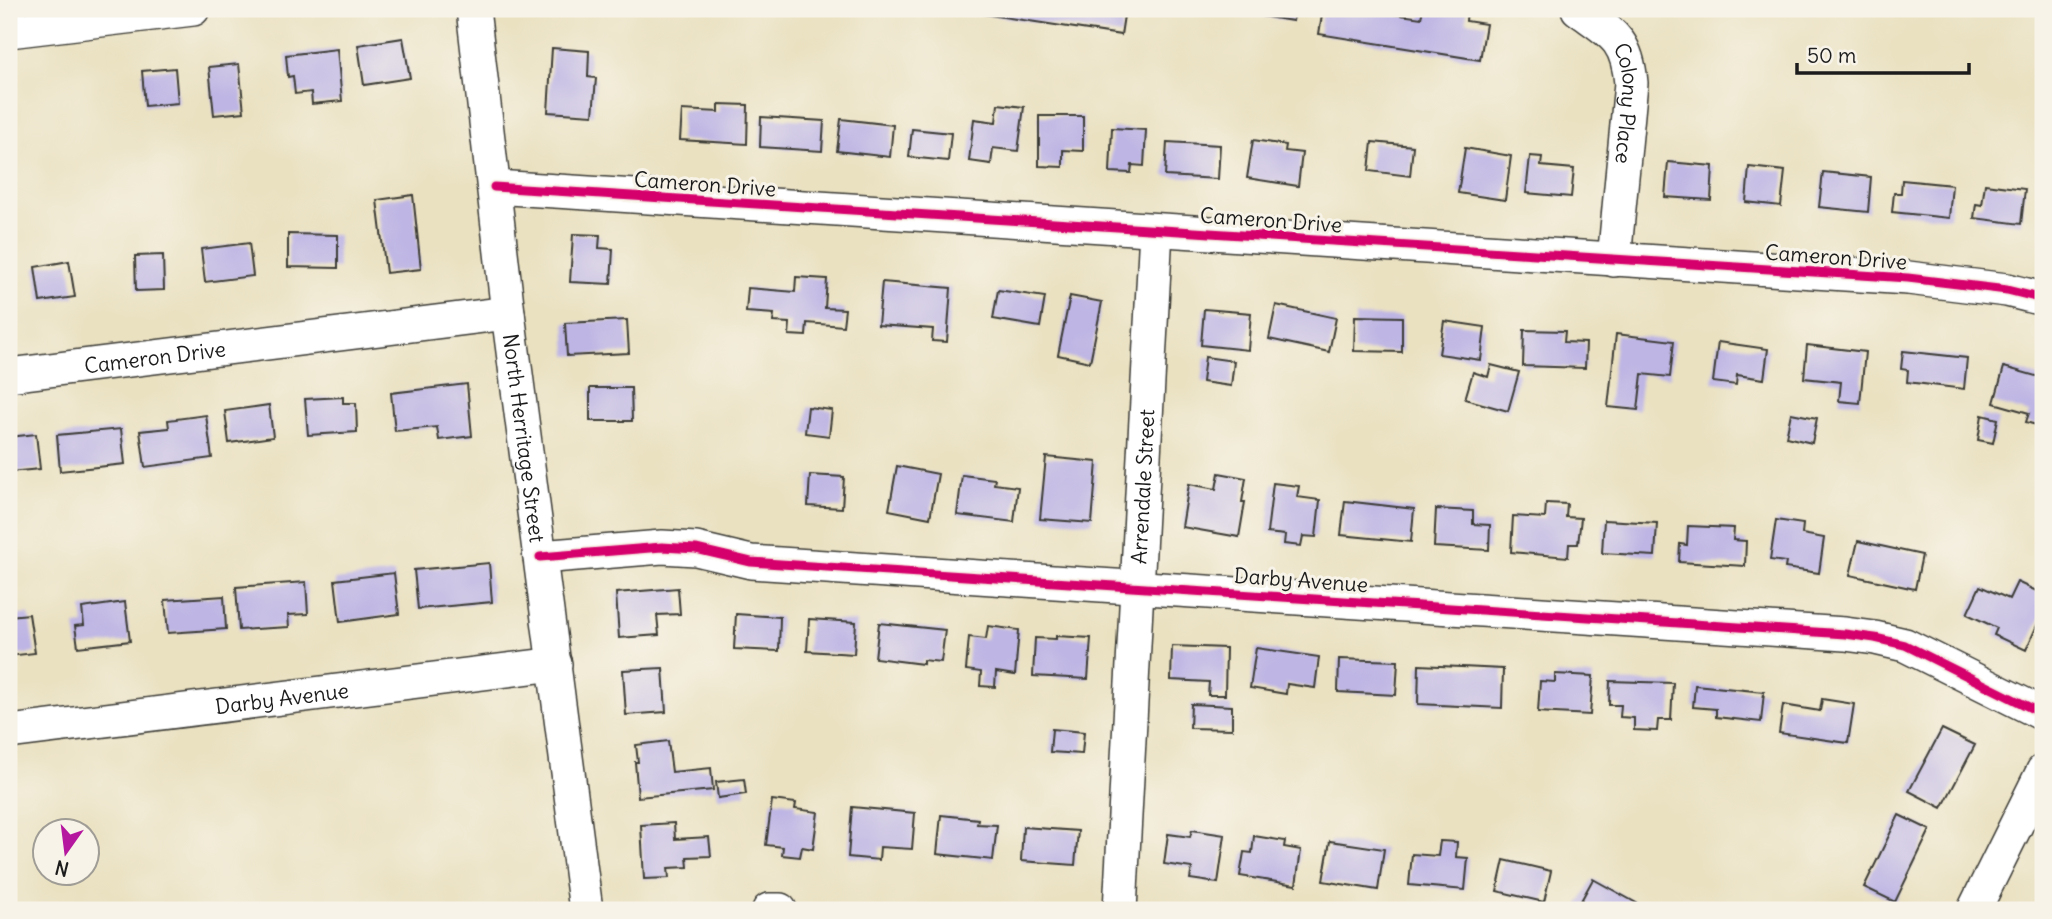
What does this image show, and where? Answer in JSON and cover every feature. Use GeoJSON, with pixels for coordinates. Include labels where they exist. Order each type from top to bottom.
{"type":"FeatureCollection","features":[{"type":"Feature","properties":{"kind":"street"},"geometry":{"type":"LineString","coordinates":[[9,31],[192,9]]}},
{"type":"Feature","properties":{"kind":"street","name":"North Herritage Street"},"geometry":{"type":"LineString","coordinates":[[473,9],[508,313],[586,910]]}},
{"type":"Feature","properties":{"kind":"street","name":"Colony Place"},"geometry":{"type":"LineString","coordinates":[[1578,9],[1617,36],[1630,65],[1631,83],[1614,260]]}},
{"type":"Feature","properties":{"kind":"street","name":"Cameron Drive"},"geometry":{"type":"LineString","coordinates":[[494,187],[1908,278],[2007,290],[2043,299]]}},
{"type":"Feature","properties":{"kind":"street","name":"Arrendale Street"},"geometry":{"type":"LineString","coordinates":[[1120,910],[1156,230]]}},
{"type":"Feature","properties":{"kind":"street","name":"Cameron Drive"},"geometry":{"type":"LineString","coordinates":[[9,375],[508,313]]}},
{"type":"Feature","properties":{"kind":"street","name":"Darby Avenue"},"geometry":{"type":"LineString","coordinates":[[540,557],[662,547],[695,549],[751,562],[1875,638],[1905,645],[2043,714]]}},
{"type":"Feature","properties":{"kind":"street","name":"Darby Avenue"},"geometry":{"type":"LineString","coordinates":[[9,732],[555,664]]}},
{"type":"Feature","properties":{"kind":"street"},"geometry":{"type":"LineString","coordinates":[[1974,910],[2043,771]]}},
{"type":"Feature","properties":{"kind":"street"},"geometry":{"type":"LineString","coordinates":[[769,910],[780,910]]}},
{"type":"Feature","properties":{"kind":"building"},"geometry":{"type":"Polygon","coordinates":[[[977,9],[1125,9],[1121,35],[976,13],[977,9]]]}},
{"type":"Feature","properties":{"kind":"building"},"geometry":{"type":"Polygon","coordinates":[[[1216,9],[1295,9],[1293,21],[1216,9]]]}},
{"type":"Feature","properties":{"kind":"building"},"geometry":{"type":"Polygon","coordinates":[[[1323,9],[1386,9],[1386,13],[1421,18],[1423,9],[1467,10],[1466,21],[1486,24],[1480,60],[1319,34],[1323,9]]]}},
{"type":"Feature","properties":{"kind":"building"},"geometry":{"type":"Polygon","coordinates":[[[403,38],[410,78],[364,85],[358,45],[403,38]]]}},
{"type":"Feature","properties":{"kind":"building"},"geometry":{"type":"Polygon","coordinates":[[[552,48],[589,51],[588,77],[596,78],[593,115],[548,112],[552,48]]]}},
{"type":"Feature","properties":{"kind":"building"},"geometry":{"type":"Polygon","coordinates":[[[337,49],[342,101],[312,104],[311,92],[295,94],[293,76],[288,77],[286,55],[337,49]]]}},
{"type":"Feature","properties":{"kind":"building"},"geometry":{"type":"Polygon","coordinates":[[[239,64],[244,112],[214,115],[209,67],[239,64]]]}},
{"type":"Feature","properties":{"kind":"building"},"geometry":{"type":"Polygon","coordinates":[[[175,68],[178,103],[145,106],[142,71],[175,68]]]}},
{"type":"Feature","properties":{"kind":"building"},"geometry":{"type":"Polygon","coordinates":[[[9,95],[14,95],[15,130],[9,130],[9,95]]]}},
{"type":"Feature","properties":{"kind":"building"},"geometry":{"type":"Polygon","coordinates":[[[719,104],[748,105],[747,144],[680,140],[682,110],[719,112],[719,104]]]}},
{"type":"Feature","properties":{"kind":"building"},"geometry":{"type":"Polygon","coordinates":[[[998,104],[1024,107],[1018,151],[993,148],[991,164],[969,161],[974,119],[996,122],[998,104]]]}},
{"type":"Feature","properties":{"kind":"building"},"geometry":{"type":"Polygon","coordinates":[[[1039,116],[1083,116],[1083,151],[1063,150],[1063,167],[1039,166],[1039,116]]]}},
{"type":"Feature","properties":{"kind":"building"},"geometry":{"type":"Polygon","coordinates":[[[761,117],[824,121],[822,151],[760,147],[761,117]]]}},
{"type":"Feature","properties":{"kind":"building"},"geometry":{"type":"Polygon","coordinates":[[[841,119],[893,125],[890,157],[837,151],[841,119]]]}},
{"type":"Feature","properties":{"kind":"building"},"geometry":{"type":"Polygon","coordinates":[[[1112,128],[1146,130],[1144,166],[1132,165],[1131,173],[1110,172],[1112,128]]]}},
{"type":"Feature","properties":{"kind":"building"},"geometry":{"type":"Polygon","coordinates":[[[912,129],[951,133],[948,161],[909,157],[912,129]]]}},
{"type":"Feature","properties":{"kind":"building"},"geometry":{"type":"Polygon","coordinates":[[[1253,140],[1286,145],[1285,151],[1302,153],[1298,186],[1247,178],[1253,140]]]}},
{"type":"Feature","properties":{"kind":"building"},"geometry":{"type":"Polygon","coordinates":[[[1167,142],[1220,145],[1218,179],[1165,176],[1167,142]]]}},
{"type":"Feature","properties":{"kind":"building"},"geometry":{"type":"Polygon","coordinates":[[[1372,142],[1413,146],[1410,176],[1369,171],[1372,142]]]}},
{"type":"Feature","properties":{"kind":"building"},"geometry":{"type":"Polygon","coordinates":[[[1465,148],[1511,156],[1505,200],[1458,193],[1465,148]]]}},
{"type":"Feature","properties":{"kind":"building"},"geometry":{"type":"Polygon","coordinates":[[[1530,156],[1542,157],[1541,166],[1574,169],[1571,197],[1526,193],[1530,156]]]}},
{"type":"Feature","properties":{"kind":"building"},"geometry":{"type":"Polygon","coordinates":[[[1668,162],[1713,166],[1711,200],[1665,197],[1668,162]]]}},
{"type":"Feature","properties":{"kind":"building"},"geometry":{"type":"Polygon","coordinates":[[[1749,167],[1785,171],[1781,206],[1746,202],[1749,167]]]}},
{"type":"Feature","properties":{"kind":"building"},"geometry":{"type":"Polygon","coordinates":[[[1823,172],[1871,177],[1868,212],[1819,207],[1823,172]]]}},
{"type":"Feature","properties":{"kind":"building"},"geometry":{"type":"Polygon","coordinates":[[[1902,180],[1952,185],[1949,218],[1892,212],[1894,193],[1901,193],[1902,180]]]}},
{"type":"Feature","properties":{"kind":"building"},"geometry":{"type":"Polygon","coordinates":[[[1985,184],[2025,189],[2021,224],[1974,218],[1976,204],[1982,205],[1985,184]]]}},
{"type":"Feature","properties":{"kind":"building"},"geometry":{"type":"Polygon","coordinates":[[[413,195],[421,269],[386,273],[377,200],[413,195]]]}},
{"type":"Feature","properties":{"kind":"building"},"geometry":{"type":"Polygon","coordinates":[[[288,234],[338,235],[338,268],[288,267],[288,234]]]}},
{"type":"Feature","properties":{"kind":"building"},"geometry":{"type":"Polygon","coordinates":[[[573,234],[600,235],[599,248],[613,249],[611,284],[570,282],[573,234]]]}},
{"type":"Feature","properties":{"kind":"building"},"geometry":{"type":"Polygon","coordinates":[[[249,243],[253,276],[205,282],[201,249],[249,243]]]}},
{"type":"Feature","properties":{"kind":"building"},"geometry":{"type":"Polygon","coordinates":[[[163,255],[164,290],[136,291],[135,256],[163,255]]]}},
{"type":"Feature","properties":{"kind":"building"},"geometry":{"type":"Polygon","coordinates":[[[69,261],[75,297],[40,302],[35,267],[69,261]]]}},
{"type":"Feature","properties":{"kind":"building"},"geometry":{"type":"Polygon","coordinates":[[[9,272],[13,272],[14,295],[9,295],[9,272]]]}},
{"type":"Feature","properties":{"kind":"building"},"geometry":{"type":"Polygon","coordinates":[[[796,277],[827,279],[825,308],[845,309],[843,326],[807,323],[806,336],[789,335],[790,323],[773,322],[774,314],[746,312],[748,288],[795,292],[796,277]]]}},
{"type":"Feature","properties":{"kind":"building"},"geometry":{"type":"Polygon","coordinates":[[[882,282],[951,288],[947,342],[932,341],[933,329],[878,325],[882,282]]]}},
{"type":"Feature","properties":{"kind":"building"},"geometry":{"type":"Polygon","coordinates":[[[998,290],[1045,297],[1040,327],[993,319],[998,290]]]}},
{"type":"Feature","properties":{"kind":"building"},"geometry":{"type":"Polygon","coordinates":[[[1070,296],[1102,302],[1090,362],[1058,355],[1070,296]]]}},
{"type":"Feature","properties":{"kind":"building"},"geometry":{"type":"Polygon","coordinates":[[[1276,305],[1336,318],[1329,352],[1269,339],[1276,305]]]}},
{"type":"Feature","properties":{"kind":"building"},"geometry":{"type":"Polygon","coordinates":[[[1204,309],[1251,313],[1248,350],[1201,345],[1204,309]]]}},
{"type":"Feature","properties":{"kind":"building"},"geometry":{"type":"Polygon","coordinates":[[[1355,316],[1402,317],[1402,352],[1354,351],[1355,316]]]}},
{"type":"Feature","properties":{"kind":"building"},"geometry":{"type":"Polygon","coordinates":[[[627,320],[629,353],[567,356],[565,323],[627,320]]]}},
{"type":"Feature","properties":{"kind":"building"},"geometry":{"type":"Polygon","coordinates":[[[1444,321],[1485,327],[1481,360],[1439,354],[1444,321]]]}},
{"type":"Feature","properties":{"kind":"building"},"geometry":{"type":"Polygon","coordinates":[[[1524,330],[1565,331],[1564,342],[1586,343],[1585,368],[1523,366],[1524,330]]]}},
{"type":"Feature","properties":{"kind":"building"},"geometry":{"type":"Polygon","coordinates":[[[1616,334],[1674,341],[1670,377],[1642,374],[1638,410],[1608,407],[1616,334]]]}},
{"type":"Feature","properties":{"kind":"building"},"geometry":{"type":"Polygon","coordinates":[[[1718,342],[1768,349],[1764,379],[1737,375],[1736,385],[1713,382],[1718,342]]]}},
{"type":"Feature","properties":{"kind":"building"},"geometry":{"type":"Polygon","coordinates":[[[1807,345],[1865,352],[1860,403],[1839,401],[1841,382],[1804,378],[1807,345]]]}},
{"type":"Feature","properties":{"kind":"building"},"geometry":{"type":"Polygon","coordinates":[[[1903,351],[1967,358],[1964,389],[1907,382],[1908,370],[1901,369],[1903,351]]]}},
{"type":"Feature","properties":{"kind":"building"},"geometry":{"type":"Polygon","coordinates":[[[1205,357],[1234,361],[1231,386],[1202,382],[1205,357]]]}},
{"type":"Feature","properties":{"kind":"building"},"geometry":{"type":"Polygon","coordinates":[[[1491,365],[1519,372],[1508,411],[1465,399],[1473,372],[1488,377],[1491,365]]]}},
{"type":"Feature","properties":{"kind":"building"},"geometry":{"type":"Polygon","coordinates":[[[2004,367],[2043,378],[2043,427],[2026,422],[2029,413],[1994,403],[2004,367]]]}},
{"type":"Feature","properties":{"kind":"building"},"geometry":{"type":"Polygon","coordinates":[[[467,384],[472,436],[439,440],[437,427],[395,431],[391,393],[467,384]]]}},
{"type":"Feature","properties":{"kind":"building"},"geometry":{"type":"Polygon","coordinates":[[[590,388],[631,388],[632,421],[590,421],[590,388]]]}},
{"type":"Feature","properties":{"kind":"building"},"geometry":{"type":"Polygon","coordinates":[[[343,397],[343,403],[356,403],[357,432],[308,435],[305,399],[343,397]]]}},
{"type":"Feature","properties":{"kind":"building"},"geometry":{"type":"Polygon","coordinates":[[[269,405],[273,437],[229,443],[225,411],[269,405]]]}},
{"type":"Feature","properties":{"kind":"building"},"geometry":{"type":"Polygon","coordinates":[[[808,407],[832,410],[829,436],[805,433],[808,407]]]}},
{"type":"Feature","properties":{"kind":"building"},"geometry":{"type":"Polygon","coordinates":[[[1791,413],[1817,418],[1812,443],[1786,437],[1791,413]]]}},
{"type":"Feature","properties":{"kind":"building"},"geometry":{"type":"Polygon","coordinates":[[[206,415],[212,458],[145,467],[140,431],[169,428],[168,420],[206,415]]]}},
{"type":"Feature","properties":{"kind":"building"},"geometry":{"type":"Polygon","coordinates":[[[1982,415],[1998,419],[1993,443],[1978,440],[1982,415]]]}},
{"type":"Feature","properties":{"kind":"building"},"geometry":{"type":"Polygon","coordinates":[[[121,429],[125,464],[60,471],[57,435],[121,429]]]}},
{"type":"Feature","properties":{"kind":"building"},"geometry":{"type":"Polygon","coordinates":[[[36,434],[40,469],[9,472],[9,437],[36,434]]]}},
{"type":"Feature","properties":{"kind":"building"},"geometry":{"type":"Polygon","coordinates":[[[1046,457],[1097,462],[1092,523],[1040,519],[1046,457]]]}},
{"type":"Feature","properties":{"kind":"building"},"geometry":{"type":"Polygon","coordinates":[[[897,466],[938,474],[930,518],[889,510],[897,466]]]}},
{"type":"Feature","properties":{"kind":"building"},"geometry":{"type":"Polygon","coordinates":[[[1219,473],[1246,478],[1239,537],[1182,527],[1189,484],[1216,489],[1219,473]]]}},
{"type":"Feature","properties":{"kind":"building"},"geometry":{"type":"Polygon","coordinates":[[[810,475],[844,477],[842,508],[808,506],[810,475]]]}},
{"type":"Feature","properties":{"kind":"building"},"geometry":{"type":"Polygon","coordinates":[[[962,475],[995,479],[994,484],[1018,487],[1014,522],[957,515],[962,475]]]}},
{"type":"Feature","properties":{"kind":"building"},"geometry":{"type":"Polygon","coordinates":[[[1273,483],[1299,486],[1297,497],[1320,500],[1316,537],[1303,536],[1301,546],[1284,544],[1285,535],[1267,533],[1273,483]]]}},
{"type":"Feature","properties":{"kind":"building"},"geometry":{"type":"Polygon","coordinates":[[[1345,501],[1414,509],[1411,542],[1341,535],[1345,501]]]}},
{"type":"Feature","properties":{"kind":"building"},"geometry":{"type":"Polygon","coordinates":[[[1546,503],[1567,504],[1566,517],[1581,518],[1578,544],[1569,544],[1568,557],[1511,552],[1513,516],[1545,518],[1546,503]]]}},
{"type":"Feature","properties":{"kind":"building"},"geometry":{"type":"Polygon","coordinates":[[[1436,509],[1473,511],[1473,524],[1490,525],[1489,550],[1434,547],[1436,509]]]}},
{"type":"Feature","properties":{"kind":"building"},"geometry":{"type":"Polygon","coordinates":[[[1604,520],[1657,523],[1655,556],[1602,553],[1604,520]]]}},
{"type":"Feature","properties":{"kind":"building"},"geometry":{"type":"Polygon","coordinates":[[[1776,520],[1803,524],[1802,534],[1824,538],[1819,573],[1785,568],[1786,562],[1770,560],[1776,520]]]}},
{"type":"Feature","properties":{"kind":"building"},"geometry":{"type":"Polygon","coordinates":[[[1688,526],[1734,528],[1733,540],[1746,541],[1745,566],[1679,562],[1680,544],[1687,545],[1688,526]]]}},
{"type":"Feature","properties":{"kind":"building"},"geometry":{"type":"Polygon","coordinates":[[[1858,541],[1922,555],[1915,589],[1850,575],[1858,541]]]}},
{"type":"Feature","properties":{"kind":"building"},"geometry":{"type":"Polygon","coordinates":[[[489,563],[492,602],[418,609],[414,570],[489,563]]]}},
{"type":"Feature","properties":{"kind":"building"},"geometry":{"type":"Polygon","coordinates":[[[394,573],[399,614],[340,622],[335,580],[394,573]]]}},
{"type":"Feature","properties":{"kind":"building"},"geometry":{"type":"Polygon","coordinates":[[[306,582],[308,614],[288,615],[289,627],[239,630],[236,587],[306,582]]]}},
{"type":"Feature","properties":{"kind":"building"},"geometry":{"type":"Polygon","coordinates":[[[2017,582],[2043,594],[2043,612],[2026,650],[1994,635],[1997,628],[1967,614],[1980,586],[2009,599],[2017,582]]]}},
{"type":"Feature","properties":{"kind":"building"},"geometry":{"type":"Polygon","coordinates":[[[678,588],[680,614],[657,615],[659,635],[619,638],[616,593],[678,588]]]}},
{"type":"Feature","properties":{"kind":"building"},"geometry":{"type":"Polygon","coordinates":[[[224,596],[226,629],[168,633],[165,600],[224,596]]]}},
{"type":"Feature","properties":{"kind":"building"},"geometry":{"type":"Polygon","coordinates":[[[125,602],[130,641],[78,647],[75,626],[84,625],[82,608],[125,602]]]}},
{"type":"Feature","properties":{"kind":"building"},"geometry":{"type":"Polygon","coordinates":[[[29,614],[35,653],[9,656],[9,616],[29,614]]]}},
{"type":"Feature","properties":{"kind":"building"},"geometry":{"type":"Polygon","coordinates":[[[736,614],[780,617],[779,651],[734,649],[736,614]]]}},
{"type":"Feature","properties":{"kind":"building"},"geometry":{"type":"Polygon","coordinates":[[[809,619],[856,622],[854,654],[807,651],[809,619]]]}},
{"type":"Feature","properties":{"kind":"building"},"geometry":{"type":"Polygon","coordinates":[[[879,623],[945,630],[941,662],[923,660],[923,664],[875,658],[879,623]]]}},
{"type":"Feature","properties":{"kind":"building"},"geometry":{"type":"Polygon","coordinates":[[[988,626],[1019,630],[1015,675],[996,672],[995,687],[980,686],[981,672],[966,670],[969,637],[986,639],[988,626]]]}},
{"type":"Feature","properties":{"kind":"building"},"geometry":{"type":"Polygon","coordinates":[[[1056,636],[1091,638],[1088,679],[1033,676],[1035,638],[1056,639],[1056,636]]]}},
{"type":"Feature","properties":{"kind":"building"},"geometry":{"type":"Polygon","coordinates":[[[1172,646],[1226,648],[1225,695],[1208,695],[1209,682],[1171,680],[1172,646]]]}},
{"type":"Feature","properties":{"kind":"building"},"geometry":{"type":"Polygon","coordinates":[[[1256,648],[1319,657],[1315,688],[1287,684],[1286,694],[1250,688],[1256,648]]]}},
{"type":"Feature","properties":{"kind":"building"},"geometry":{"type":"Polygon","coordinates":[[[1339,659],[1398,661],[1396,695],[1338,692],[1339,659]]]}},
{"type":"Feature","properties":{"kind":"building"},"geometry":{"type":"Polygon","coordinates":[[[1419,665],[1503,669],[1502,708],[1418,704],[1419,665]]]}},
{"type":"Feature","properties":{"kind":"building"},"geometry":{"type":"Polygon","coordinates":[[[663,668],[666,712],[626,715],[623,670],[663,668]]]}},
{"type":"Feature","properties":{"kind":"building"},"geometry":{"type":"Polygon","coordinates":[[[1555,674],[1593,676],[1590,715],[1538,712],[1540,681],[1555,682],[1555,674]]]}},
{"type":"Feature","properties":{"kind":"building"},"geometry":{"type":"Polygon","coordinates":[[[1610,681],[1673,683],[1671,720],[1658,720],[1657,731],[1634,730],[1634,718],[1620,717],[1621,705],[1609,705],[1610,681]]]}},
{"type":"Feature","properties":{"kind":"building"},"geometry":{"type":"Polygon","coordinates":[[[1695,685],[1764,692],[1761,722],[1716,717],[1716,709],[1693,707],[1695,685]]]}},
{"type":"Feature","properties":{"kind":"building"},"geometry":{"type":"Polygon","coordinates":[[[1822,699],[1854,704],[1848,743],[1779,733],[1783,705],[1820,711],[1822,699]]]}},
{"type":"Feature","properties":{"kind":"building"},"geometry":{"type":"Polygon","coordinates":[[[1191,704],[1232,706],[1232,729],[1190,728],[1191,704]]]}},
{"type":"Feature","properties":{"kind":"building"},"geometry":{"type":"Polygon","coordinates":[[[1052,729],[1084,732],[1082,754],[1050,752],[1052,729]]]}},
{"type":"Feature","properties":{"kind":"building"},"geometry":{"type":"Polygon","coordinates":[[[1942,729],[1975,745],[1942,808],[1909,791],[1942,729]]]}},
{"type":"Feature","properties":{"kind":"building"},"geometry":{"type":"Polygon","coordinates":[[[668,741],[672,772],[711,768],[713,790],[638,797],[636,745],[668,741]]]}},
{"type":"Feature","properties":{"kind":"building"},"geometry":{"type":"Polygon","coordinates":[[[744,779],[746,794],[718,798],[716,782],[744,779]]]}},
{"type":"Feature","properties":{"kind":"building"},"geometry":{"type":"Polygon","coordinates":[[[772,800],[796,803],[795,809],[818,812],[813,849],[802,847],[800,857],[782,855],[783,847],[766,845],[772,800]]]}},
{"type":"Feature","properties":{"kind":"building"},"geometry":{"type":"Polygon","coordinates":[[[852,807],[915,813],[912,849],[880,847],[879,860],[848,857],[852,807]]]}},
{"type":"Feature","properties":{"kind":"building"},"geometry":{"type":"Polygon","coordinates":[[[941,815],[978,819],[977,824],[997,825],[993,860],[937,854],[941,815]]]}},
{"type":"Feature","properties":{"kind":"building"},"geometry":{"type":"Polygon","coordinates":[[[1899,815],[1930,830],[1895,902],[1864,887],[1899,815]]]}},
{"type":"Feature","properties":{"kind":"building"},"geometry":{"type":"Polygon","coordinates":[[[674,823],[675,839],[709,837],[711,856],[687,857],[688,867],[668,868],[669,878],[644,879],[641,825],[674,823]]]}},
{"type":"Feature","properties":{"kind":"building"},"geometry":{"type":"Polygon","coordinates":[[[1023,827],[1078,831],[1075,865],[1021,861],[1023,827]]]}},
{"type":"Feature","properties":{"kind":"building"},"geometry":{"type":"Polygon","coordinates":[[[1192,830],[1225,835],[1218,883],[1190,879],[1192,868],[1164,864],[1168,834],[1190,837],[1192,830]]]}},
{"type":"Feature","properties":{"kind":"building"},"geometry":{"type":"Polygon","coordinates":[[[1254,836],[1285,841],[1284,847],[1301,850],[1296,885],[1240,876],[1244,852],[1252,853],[1254,836]]]}},
{"type":"Feature","properties":{"kind":"building"},"geometry":{"type":"Polygon","coordinates":[[[1330,841],[1384,849],[1378,890],[1323,881],[1330,841]]]}},
{"type":"Feature","properties":{"kind":"building"},"geometry":{"type":"Polygon","coordinates":[[[1440,841],[1457,842],[1456,857],[1468,858],[1465,890],[1409,885],[1412,854],[1438,856],[1440,841]]]}},
{"type":"Feature","properties":{"kind":"building"},"geometry":{"type":"Polygon","coordinates":[[[1504,860],[1551,871],[1544,902],[1497,891],[1504,860]]]}},
{"type":"Feature","properties":{"kind":"building"},"geometry":{"type":"Polygon","coordinates":[[[1593,879],[1649,910],[1580,910],[1577,908],[1593,879]]]}},
{"type":"Feature","properties":{"kind":"cycle path"},"geometry":{"type":"LineString","coordinates":[[494,187],[1908,278],[2007,290],[2043,299]]}},
{"type":"Feature","properties":{"kind":"cycle path"},"geometry":{"type":"LineString","coordinates":[[540,557],[662,547],[696,549],[751,562],[1845,634],[1905,645],[2043,714]]}}]}
